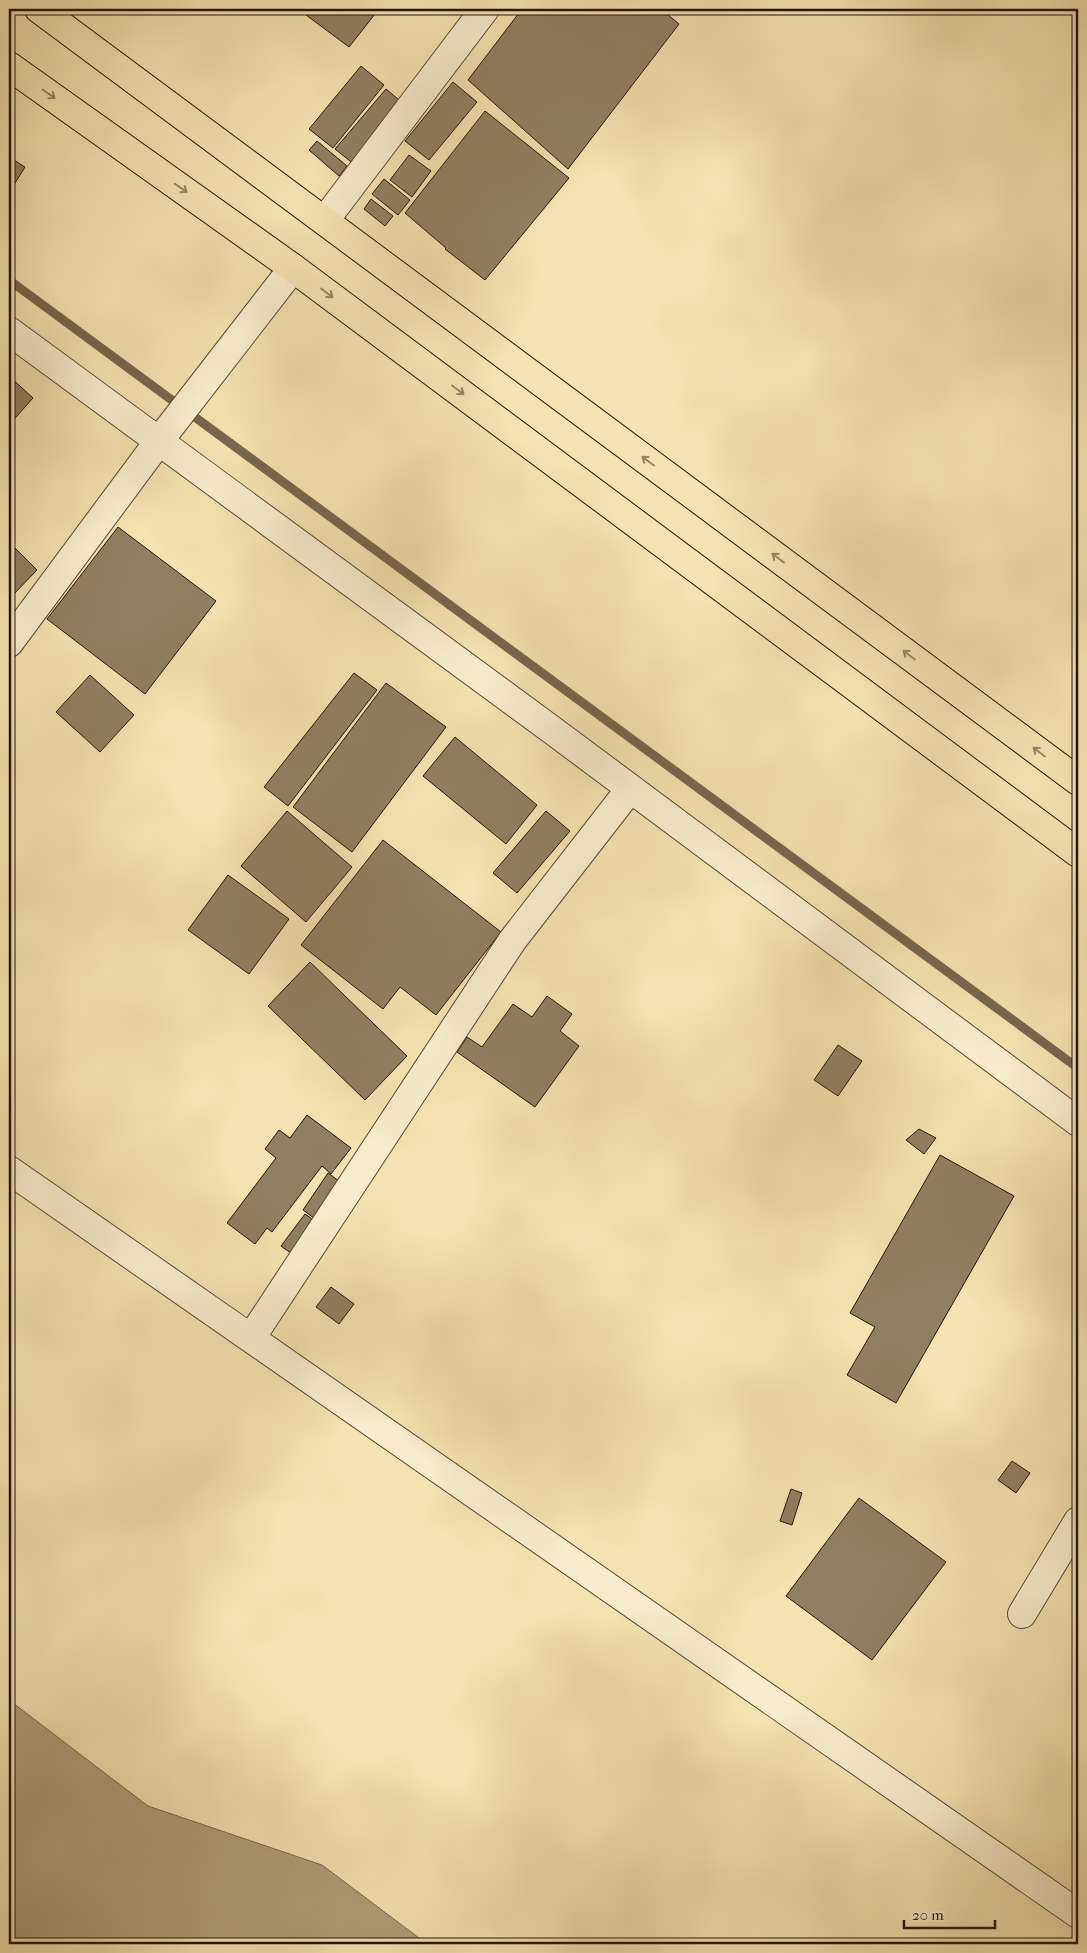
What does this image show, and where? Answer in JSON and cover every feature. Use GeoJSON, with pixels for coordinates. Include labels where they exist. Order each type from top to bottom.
{"type":"FeatureCollection","features":[{"type":"Feature","properties":{"kind":"main road"},"geometry":{"type":"LineString","coordinates":[[39,9],[1078,781]]}},
{"type":"Feature","properties":{"kind":"main road"},"geometry":{"type":"LineString","coordinates":[[9,66],[294,268],[1078,853]]}},
{"type":"Feature","properties":{"kind":"street"},"geometry":{"type":"LineString","coordinates":[[325,220],[485,9]]}},
{"type":"Feature","properties":{"kind":"street"},"geometry":{"type":"LineString","coordinates":[[9,643],[159,441],[294,268]]}},
{"type":"Feature","properties":{"kind":"street"},"geometry":{"type":"LineString","coordinates":[[9,331],[1078,1122]]}},
{"type":"Feature","properties":{"kind":"street"},"geometry":{"type":"LineString","coordinates":[[251,1338],[512,941],[630,789]]}},
{"type":"Feature","properties":{"kind":"street"},"geometry":{"type":"LineString","coordinates":[[9,1170],[1078,1914]]}},
{"type":"Feature","properties":{"kind":"street"},"geometry":{"type":"LineString","coordinates":[[1022,1614],[1071,1550],[1078,1521]]}},
{"type":"Feature","properties":{"kind":"shaded area"},"geometry":{"type":"Polygon","coordinates":[[[9,1700],[148,1806],[322,1865],[427,1944],[9,1944],[9,1700]]]}},
{"type":"Feature","properties":{"kind":"building"},"geometry":{"type":"Polygon","coordinates":[[[298,9],[379,9],[349,47],[298,9]]]}},
{"type":"Feature","properties":{"kind":"building"},"geometry":{"type":"Polygon","coordinates":[[[522,9],[661,9],[679,24],[568,169],[468,80],[522,9]]]}},
{"type":"Feature","properties":{"kind":"building"},"geometry":{"type":"Polygon","coordinates":[[[361,66],[384,85],[333,148],[309,129],[361,66]]]}},
{"type":"Feature","properties":{"kind":"building"},"geometry":{"type":"Polygon","coordinates":[[[453,82],[477,102],[429,160],[405,141],[453,82]]]}},
{"type":"Feature","properties":{"kind":"building"},"geometry":{"type":"Polygon","coordinates":[[[386,89],[405,105],[355,165],[335,149],[386,89]]]}},
{"type":"Feature","properties":{"kind":"building"},"geometry":{"type":"Polygon","coordinates":[[[485,111],[569,178],[485,280],[445,249],[405,213],[485,111]]]}},
{"type":"Feature","properties":{"kind":"building"},"geometry":{"type":"Polygon","coordinates":[[[317,141],[347,166],[339,176],[309,150],[317,141]]]}},
{"type":"Feature","properties":{"kind":"building"},"geometry":{"type":"Polygon","coordinates":[[[409,155],[431,171],[412,197],[390,180],[409,155]]]}},
{"type":"Feature","properties":{"kind":"building"},"geometry":{"type":"Polygon","coordinates":[[[9,157],[25,167],[12,188],[9,186],[9,157]]]}},
{"type":"Feature","properties":{"kind":"building"},"geometry":{"type":"Polygon","coordinates":[[[384,179],[410,200],[398,215],[372,194],[384,179]]]}},
{"type":"Feature","properties":{"kind":"building"},"geometry":{"type":"Polygon","coordinates":[[[371,199],[393,216],[385,226],[364,209],[371,199]]]}},
{"type":"Feature","properties":{"kind":"building"},"geometry":{"type":"Polygon","coordinates":[[[9,376],[33,398],[9,425],[9,376]]]}},
{"type":"Feature","properties":{"kind":"building"},"geometry":{"type":"Polygon","coordinates":[[[118,527],[216,601],[145,694],[47,619],[118,527]]]}},
{"type":"Feature","properties":{"kind":"building"},"geometry":{"type":"Polygon","coordinates":[[[9,542],[37,570],[9,599],[9,542]]]}},
{"type":"Feature","properties":{"kind":"building"},"geometry":{"type":"Polygon","coordinates":[[[354,673],[377,690],[288,806],[264,787],[354,673]]]}},
{"type":"Feature","properties":{"kind":"building"},"geometry":{"type":"Polygon","coordinates":[[[90,675],[134,715],[100,752],[56,712],[90,675]]]}},
{"type":"Feature","properties":{"kind":"building"},"geometry":{"type":"Polygon","coordinates":[[[386,683],[446,727],[352,852],[293,807],[386,683]]]}},
{"type":"Feature","properties":{"kind":"building"},"geometry":{"type":"Polygon","coordinates":[[[455,737],[537,805],[506,844],[423,776],[455,737]]]}},
{"type":"Feature","properties":{"kind":"building"},"geometry":{"type":"Polygon","coordinates":[[[287,811],[352,867],[306,922],[241,866],[287,811]]]}},
{"type":"Feature","properties":{"kind":"building"},"geometry":{"type":"Polygon","coordinates":[[[546,811],[570,831],[517,893],[493,873],[546,811]]]}},
{"type":"Feature","properties":{"kind":"building"},"geometry":{"type":"Polygon","coordinates":[[[383,840],[501,932],[436,1015],[400,987],[383,1009],[301,945],[383,840]]]}},
{"type":"Feature","properties":{"kind":"building"},"geometry":{"type":"Polygon","coordinates":[[[228,875],[289,919],[249,974],[188,930],[228,875]]]}},
{"type":"Feature","properties":{"kind":"building"},"geometry":{"type":"Polygon","coordinates":[[[310,962],[407,1056],[365,1100],[268,1006],[310,962]]]}},
{"type":"Feature","properties":{"kind":"building"},"geometry":{"type":"Polygon","coordinates":[[[547,996],[572,1014],[560,1031],[579,1046],[535,1107],[457,1052],[467,1037],[482,1047],[513,1004],[532,1017],[547,996]]]}},
{"type":"Feature","properties":{"kind":"building"},"geometry":{"type":"Polygon","coordinates":[[[838,1045],[862,1061],[838,1096],[814,1080],[838,1045]]]}},
{"type":"Feature","properties":{"kind":"building"},"geometry":{"type":"Polygon","coordinates":[[[307,1115],[351,1148],[331,1174],[322,1166],[272,1232],[267,1228],[255,1244],[227,1223],[276,1158],[265,1149],[279,1130],[290,1138],[307,1115]]]}},
{"type":"Feature","properties":{"kind":"building"},"geometry":{"type":"Polygon","coordinates":[[[919,1129],[936,1138],[924,1154],[906,1140],[919,1129]]]}},
{"type":"Feature","properties":{"kind":"building"},"geometry":{"type":"Polygon","coordinates":[[[940,1155],[1014,1196],[896,1403],[847,1375],[875,1327],[850,1313],[940,1155]]]}},
{"type":"Feature","properties":{"kind":"building"},"geometry":{"type":"Polygon","coordinates":[[[328,1173],[343,1184],[318,1221],[303,1210],[328,1173]]]}},
{"type":"Feature","properties":{"kind":"building"},"geometry":{"type":"Polygon","coordinates":[[[305,1214],[319,1224],[295,1256],[281,1246],[305,1214]]]}},
{"type":"Feature","properties":{"kind":"building"},"geometry":{"type":"Polygon","coordinates":[[[331,1287],[354,1304],[339,1324],[316,1307],[331,1287]]]}},
{"type":"Feature","properties":{"kind":"building"},"geometry":{"type":"Polygon","coordinates":[[[1012,1461],[1030,1473],[1016,1493],[998,1480],[1012,1461]]]}},
{"type":"Feature","properties":{"kind":"building"},"geometry":{"type":"Polygon","coordinates":[[[791,1489],[802,1493],[792,1525],[780,1521],[791,1489]]]}},
{"type":"Feature","properties":{"kind":"building"},"geometry":{"type":"Polygon","coordinates":[[[859,1498],[946,1562],[872,1660],[786,1596],[859,1498]]]}},
{"type":"Feature","properties":{"kind":"waterway"},"geometry":{"type":"LineString","coordinates":[[9,280],[1078,1068]]}}]}
